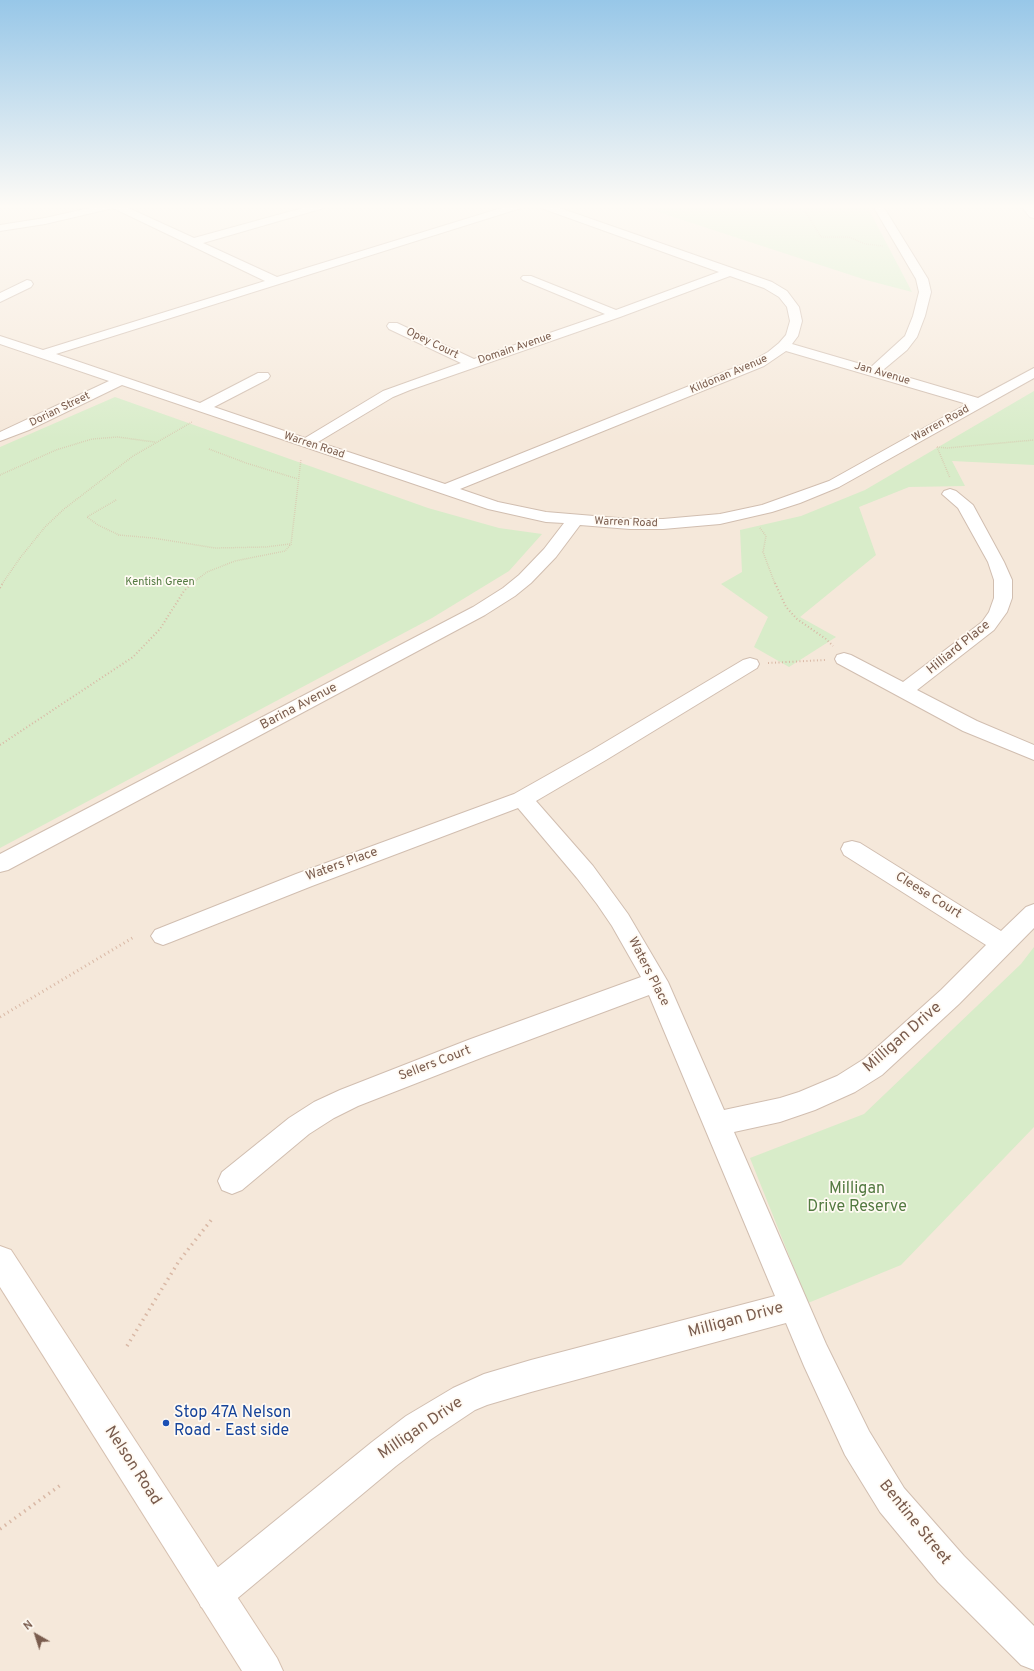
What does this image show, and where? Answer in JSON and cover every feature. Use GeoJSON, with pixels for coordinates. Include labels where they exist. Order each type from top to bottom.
{"type":"FeatureCollection","features":[{"type":"Feature","properties":{"kind":"street"},"geometry":{"type":"LineString","coordinates":[[0,298],[27,284]]}},
{"type":"Feature","properties":{"kind":"street"},"geometry":{"type":"LineString","coordinates":[[44,354],[266,284]]}},
{"type":"Feature","properties":{"kind":"street"},"geometry":{"type":"LineString","coordinates":[[542,284],[616,314]]}},
{"type":"Feature","properties":{"kind":"street","name":"Domain Avenue"},"geometry":{"type":"LineString","coordinates":[[311,445],[396,390],[616,314],[697,284]]}},
{"type":"Feature","properties":{"kind":"street","name":"Kildonan Avenue"},"geometry":{"type":"LineString","coordinates":[[447,489],[767,359],[784,346],[792,336],[795,325],[795,314],[790,303],[783,294],[763,284]]}},
{"type":"Feature","properties":{"kind":"street"},"geometry":{"type":"LineString","coordinates":[[874,372],[911,337],[923,305],[925,292],[923,284]]}},
{"type":"Feature","properties":{"kind":"street","name":"Opey Court"},"geometry":{"type":"LineString","coordinates":[[393,326],[472,363]]}},
{"type":"Feature","properties":{"kind":"street","name":"Warren Road"},"geometry":{"type":"LineString","coordinates":[[0,340],[311,445],[511,510],[574,520],[630,524],[663,524],[706,520],[742,514],[794,500],[834,484],[1034,372]]}},
{"type":"Feature","properties":{"kind":"street","name":"Jan Avenue"},"geometry":{"type":"LineString","coordinates":[[784,346],[979,403]]}},
{"type":"Feature","properties":{"kind":"street"},"geometry":{"type":"LineString","coordinates":[[207,410],[263,376]]}},
{"type":"Feature","properties":{"kind":"street","name":"Dorian Street"},"geometry":{"type":"LineString","coordinates":[[0,437],[24,428],[120,381]]}},
{"type":"Feature","properties":{"kind":"street","name":"Hilliard Place"},"geometry":{"type":"LineString","coordinates":[[904,691],[988,626],[998,612],[1003,598],[1003,580],[996,562],[964,505],[950,494]]}},
{"type":"Feature","properties":{"kind":"street","name":"Barina Avenue"},"geometry":{"type":"LineString","coordinates":[[0,864],[479,611],[510,592],[525,579],[553,549],[574,520]]}},
{"type":"Feature","properties":{"kind":"street"},"geometry":{"type":"LineString","coordinates":[[844,659],[970,726],[1034,753]]}},
{"type":"Feature","properties":{"kind":"street","name":"Waters Place"},"geometry":{"type":"LineString","coordinates":[[163,936],[222,914],[304,880],[522,799],[599,755],[750,664]]}},
{"type":"Feature","properties":{"kind":"street","name":"Waters Place"},"geometry":{"type":"LineString","coordinates":[[522,799],[585,872],[605,898],[634,943],[656,982],[716,1124]]}},
{"type":"Feature","properties":{"kind":"street","name":"Cleese Court"},"geometry":{"type":"LineString","coordinates":[[852,849],[1003,944]]}},
{"type":"Feature","properties":{"kind":"street","name":"Milligan Drive"},"geometry":{"type":"LineString","coordinates":[[214,1594],[384,1454],[418,1428],[464,1399],[484,1390],[531,1376],[794,1306],[716,1124],[780,1110],[806,1102],[846,1084],[873,1067],[950,997],[1034,913]]}},
{"type":"Feature","properties":{"kind":"street","name":"Sellers Court"},"geometry":{"type":"LineString","coordinates":[[232,1181],[299,1126],[324,1110],[348,1098],[477,1048],[656,982]]}},
{"type":"Feature","properties":{"kind":"street","name":"Nelson Road"},"geometry":{"type":"LineString","coordinates":[[0,1260],[264,1671]]}},
{"type":"Feature","properties":{"kind":"street","name":"Bentine Street"},"geometry":{"type":"LineString","coordinates":[[794,1306],[857,1443],[892,1500],[952,1569],[1034,1652]]}},
{"type":"Feature","properties":{"kind":"path"},"geometry":{"type":"LineString","coordinates":[[0,588],[20,558],[46,527],[64,509],[132,456],[207,410]]}},
{"type":"Feature","properties":{"kind":"path"},"geometry":{"type":"LineString","coordinates":[[0,475],[56,450],[92,439],[117,437],[155,442]]}},
{"type":"Feature","properties":{"kind":"path"},"geometry":{"type":"LineString","coordinates":[[950,494],[954,487],[937,447],[947,448],[1034,440]]}},
{"type":"Feature","properties":{"kind":"path"},"geometry":{"type":"LineString","coordinates":[[0,745],[133,657],[160,628],[184,592],[191,584],[207,572],[235,561],[285,551],[291,544],[301,460],[311,445]]}},
{"type":"Feature","properties":{"kind":"path"},"geometry":{"type":"LineString","coordinates":[[209,449],[246,463],[298,479]]}},
{"type":"Feature","properties":{"kind":"path"},"geometry":{"type":"LineString","coordinates":[[116,500],[87,517],[98,525],[119,535],[153,538],[215,548],[266,547],[291,544]]}},
{"type":"Feature","properties":{"kind":"path"},"geometry":{"type":"LineString","coordinates":[[742,514],[763,530],[766,536],[763,552],[777,589],[786,607],[797,620],[826,639],[844,659]]}},
{"type":"Feature","properties":{"kind":"path"},"geometry":{"type":"LineString","coordinates":[[750,664],[844,659]]}},
{"type":"Feature","properties":{"kind":"path"},"geometry":{"type":"LineString","coordinates":[[0,1017],[134,937]]}},
{"type":"Feature","properties":{"kind":"path"},"geometry":{"type":"LineString","coordinates":[[127,1346],[179,1261],[212,1219]]}},
{"type":"Feature","properties":{"kind":"path"},"geometry":{"type":"LineString","coordinates":[[0,1529],[62,1484]]}},
{"type":"Feature","properties":{"kind":"shaded area"},"geometry":{"type":"Polygon","coordinates":[[[0,284],[1034,284],[1034,1671],[0,1671],[0,284]]]}},
{"type":"Feature","properties":{"kind":"green space"},"geometry":{"type":"Polygon","coordinates":[[[881,284],[908,284],[912,292],[881,284]]]}},
{"type":"Feature","properties":{"kind":"green space"},"geometry":{"type":"Polygon","coordinates":[[[1034,391],[1034,465],[952,461],[965,486],[909,487],[859,507],[876,555],[800,617],[836,637],[789,667],[754,647],[768,617],[721,584],[742,572],[740,530],[801,516],[865,490],[1034,391]]]}},
{"type":"Feature","properties":{"kind":"green space","name":"Kentish Green"},"geometry":{"type":"Polygon","coordinates":[[[115,397],[428,508],[499,528],[542,534],[509,571],[432,618],[0,848],[0,447],[115,397]]]}},
{"type":"Feature","properties":{"kind":"green space","name":"Milligan Drive Reserve"},"geometry":{"type":"Polygon","coordinates":[[[1034,947],[1034,1127],[901,1265],[808,1303],[750,1158],[864,1114],[1021,964],[1034,947]]]}},
{"type":"Feature","properties":{"kind":"place","name":"Stop 47A Nelson Road - East side"},"geometry":{"type":"Point","coordinates":[166,1423]}}]}
